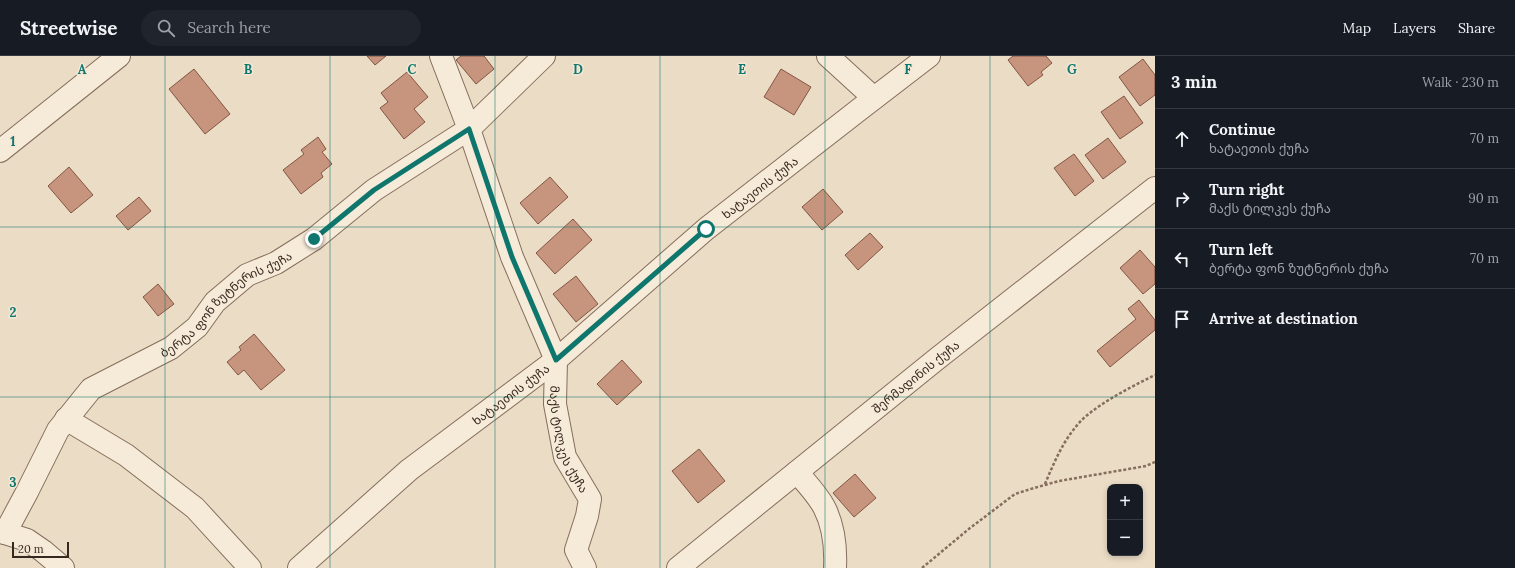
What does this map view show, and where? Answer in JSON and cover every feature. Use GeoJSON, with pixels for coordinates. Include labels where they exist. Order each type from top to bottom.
{"type":"FeatureCollection","features":[{"type":"Feature","properties":{"kind":"street"},"geometry":{"type":"LineString","coordinates":[[0,151],[119,56]]}},
{"type":"Feature","properties":{"kind":"street","name":"მაქს ტილკეს ქუჩა"},"geometry":{"type":"LineString","coordinates":[[441,56],[469,129],[512,257],[556,360],[555,404],[565,457],[590,499],[581,559]]}},
{"type":"Feature","properties":{"kind":"street","name":"ბერტა ფონ ზუტნერის ქუჩა"},"geometry":{"type":"LineString","coordinates":[[2,532],[27,492],[58,430],[91,389],[171,348],[197,327],[215,302],[247,275],[276,263],[314,239],[374,190],[469,129],[544,56]]}},
{"type":"Feature","properties":{"kind":"street"},"geometry":{"type":"LineString","coordinates":[[828,56],[874,98]]}},
{"type":"Feature","properties":{"kind":"street","name":"ხატაეთის ქუჩა"},"geometry":{"type":"LineString","coordinates":[[299,568],[409,470],[556,360],[706,229],[929,56]]}},
{"type":"Feature","properties":{"kind":"street","name":"შერმადინის ქუჩა"},"geometry":{"type":"LineString","coordinates":[[678,568],[938,358],[1155,188]]}},
{"type":"Feature","properties":{"kind":"street"},"geometry":{"type":"LineString","coordinates":[[66,419],[126,455],[195,508],[250,568]]}},
{"type":"Feature","properties":{"kind":"street"},"geometry":{"type":"LineString","coordinates":[[797,472],[824,506],[832,528],[836,548],[835,568]]}},
{"type":"Feature","properties":{"kind":"street"},"geometry":{"type":"LineString","coordinates":[[2,532],[27,540],[63,568]]}},
{"type":"Feature","properties":{"kind":"path"},"geometry":{"type":"LineString","coordinates":[[1045,485],[1059,453],[1085,417],[1102,404],[1155,375]]}},
{"type":"Feature","properties":{"kind":"path"},"geometry":{"type":"LineString","coordinates":[[922,568],[970,528],[1016,494],[1045,485],[1146,466],[1155,462]]}},
{"type":"Feature","properties":{"kind":"building"},"geometry":{"type":"Polygon","coordinates":[[[367,56],[386,56],[375,65],[367,56]]]}},
{"type":"Feature","properties":{"kind":"building"},"geometry":{"type":"Polygon","coordinates":[[[461,56],[484,56],[494,69],[476,84],[456,60],[461,56]]]}},
{"type":"Feature","properties":{"kind":"building"},"geometry":{"type":"Polygon","coordinates":[[[1013,56],[1046,56],[1052,63],[1041,72],[1043,75],[1028,86],[1008,60],[1013,56]]]}},
{"type":"Feature","properties":{"kind":"building"},"geometry":{"type":"Polygon","coordinates":[[[1143,59],[1155,75],[1155,95],[1140,106],[1119,77],[1143,59]]]}},
{"type":"Feature","properties":{"kind":"building"},"geometry":{"type":"Polygon","coordinates":[[[194,69],[230,114],[205,134],[169,89],[194,69]]]}},
{"type":"Feature","properties":{"kind":"building"},"geometry":{"type":"Polygon","coordinates":[[[781,69],[811,87],[794,115],[764,97],[781,69]]]}},
{"type":"Feature","properties":{"kind":"building"},"geometry":{"type":"Polygon","coordinates":[[[407,72],[428,97],[414,109],[425,122],[404,139],[380,108],[388,102],[381,93],[407,72]]]}},
{"type":"Feature","properties":{"kind":"building"},"geometry":{"type":"Polygon","coordinates":[[[1124,96],[1143,123],[1120,139],[1101,112],[1124,96]]]}},
{"type":"Feature","properties":{"kind":"building"},"geometry":{"type":"Polygon","coordinates":[[[318,137],[326,149],[322,152],[332,164],[321,173],[323,177],[301,194],[283,170],[304,154],[301,150],[318,137]]]}},
{"type":"Feature","properties":{"kind":"building"},"geometry":{"type":"Polygon","coordinates":[[[1108,138],[1126,162],[1103,179],[1085,155],[1108,138]]]}},
{"type":"Feature","properties":{"kind":"building"},"geometry":{"type":"Polygon","coordinates":[[[1074,154],[1094,181],[1075,196],[1054,168],[1074,154]]]}},
{"type":"Feature","properties":{"kind":"building"},"geometry":{"type":"Polygon","coordinates":[[[69,167],[93,195],[71,213],[48,186],[69,167]]]}},
{"type":"Feature","properties":{"kind":"building"},"geometry":{"type":"Polygon","coordinates":[[[550,177],[568,197],[538,224],[520,203],[550,177]]]}},
{"type":"Feature","properties":{"kind":"building"},"geometry":{"type":"Polygon","coordinates":[[[823,189],[843,212],[822,230],[802,207],[823,189]]]}},
{"type":"Feature","properties":{"kind":"building"},"geometry":{"type":"Polygon","coordinates":[[[139,197],[151,211],[128,230],[116,216],[139,197]]]}},
{"type":"Feature","properties":{"kind":"building"},"geometry":{"type":"Polygon","coordinates":[[[573,219],[592,240],[555,274],[536,253],[573,219]]]}},
{"type":"Feature","properties":{"kind":"building"},"geometry":{"type":"Polygon","coordinates":[[[870,233],[883,247],[858,270],[845,255],[870,233]]]}},
{"type":"Feature","properties":{"kind":"building"},"geometry":{"type":"Polygon","coordinates":[[[1140,250],[1155,267],[1155,284],[1143,294],[1120,268],[1140,250]]]}},
{"type":"Feature","properties":{"kind":"building"},"geometry":{"type":"Polygon","coordinates":[[[576,276],[598,304],[576,322],[553,294],[576,276]]]}},
{"type":"Feature","properties":{"kind":"building"},"geometry":{"type":"Polygon","coordinates":[[[158,284],[174,304],[158,316],[143,297],[158,284]]]}},
{"type":"Feature","properties":{"kind":"building"},"geometry":{"type":"Polygon","coordinates":[[[1139,300],[1155,320],[1155,330],[1110,367],[1097,351],[1136,319],[1128,309],[1139,300]]]}},
{"type":"Feature","properties":{"kind":"building"},"geometry":{"type":"Polygon","coordinates":[[[254,334],[285,370],[261,390],[244,370],[238,375],[227,362],[241,350],[239,347],[254,334]]]}},
{"type":"Feature","properties":{"kind":"building"},"geometry":{"type":"Polygon","coordinates":[[[622,360],[642,382],[617,405],[597,384],[622,360]]]}},
{"type":"Feature","properties":{"kind":"building"},"geometry":{"type":"Polygon","coordinates":[[[699,449],[725,481],[698,503],[672,471],[699,449]]]}},
{"type":"Feature","properties":{"kind":"building"},"geometry":{"type":"Polygon","coordinates":[[[855,474],[876,498],[854,517],[833,493],[855,474]]]}},
{"type":"Feature","properties":{"kind":"route"},"geometry":{"type":"LineString","coordinates":[[314,239],[374,190],[469,129],[512,257],[556,360],[706,229]]}}]}
